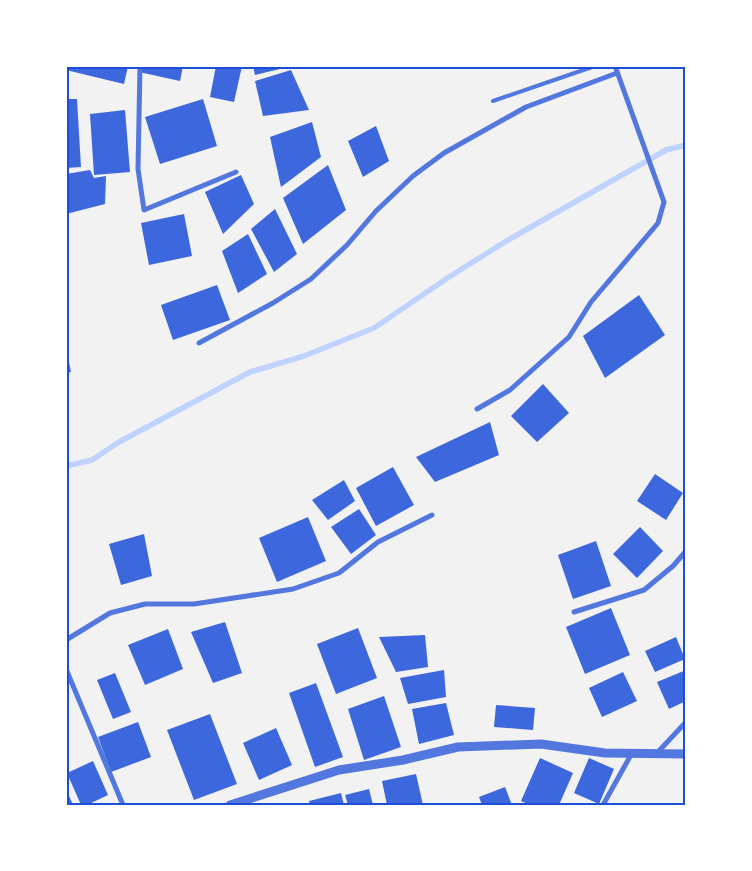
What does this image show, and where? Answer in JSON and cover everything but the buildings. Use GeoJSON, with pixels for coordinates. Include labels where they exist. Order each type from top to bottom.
{"type":"FeatureCollection","features":[{"type":"Feature","properties":{"kind":"street"},"geometry":{"type":"LineString","coordinates":[[140,66],[138,170],[144,210],[236,172]]}},
{"type":"Feature","properties":{"kind":"street"},"geometry":{"type":"LineString","coordinates":[[477,409],[510,390],[569,337],[591,302],[658,223],[664,202],[615,66]]}},
{"type":"Feature","properties":{"kind":"street"},"geometry":{"type":"LineString","coordinates":[[200,343],[273,303],[310,280],[347,245],[376,211],[412,176],[444,153],[526,107],[617,73]]}},
{"type":"Feature","properties":{"kind":"street"},"geometry":{"type":"LineString","coordinates":[[66,640],[110,613],[145,604],[194,604],[293,590],[339,573],[378,542],[432,515]]}},
{"type":"Feature","properties":{"kind":"street"},"geometry":{"type":"LineString","coordinates":[[574,612],[644,590],[673,566],[686,551]]}},
{"type":"Feature","properties":{"kind":"street"},"geometry":{"type":"LineString","coordinates":[[66,669],[123,805]]}},
{"type":"Feature","properties":{"kind":"street"},"geometry":{"type":"LineString","coordinates":[[657,753],[686,722]]}},
{"type":"Feature","properties":{"kind":"street"},"geometry":{"type":"LineString","coordinates":[[230,805],[339,770],[403,760],[458,747],[541,744],[605,753],[686,754]]}},
{"type":"Feature","properties":{"kind":"street"},"geometry":{"type":"LineString","coordinates":[[603,805],[632,753]]}},
{"type":"Feature","properties":{"kind":"lane"},"geometry":{"type":"LineString","coordinates":[[493,101],[595,66]]}},
{"type":"Feature","properties":{"kind":"waterway"},"geometry":{"type":"LineString","coordinates":[[66,466],[92,460],[119,442],[250,372],[304,356],[374,328],[508,240],[666,150],[686,145]]}}]}
